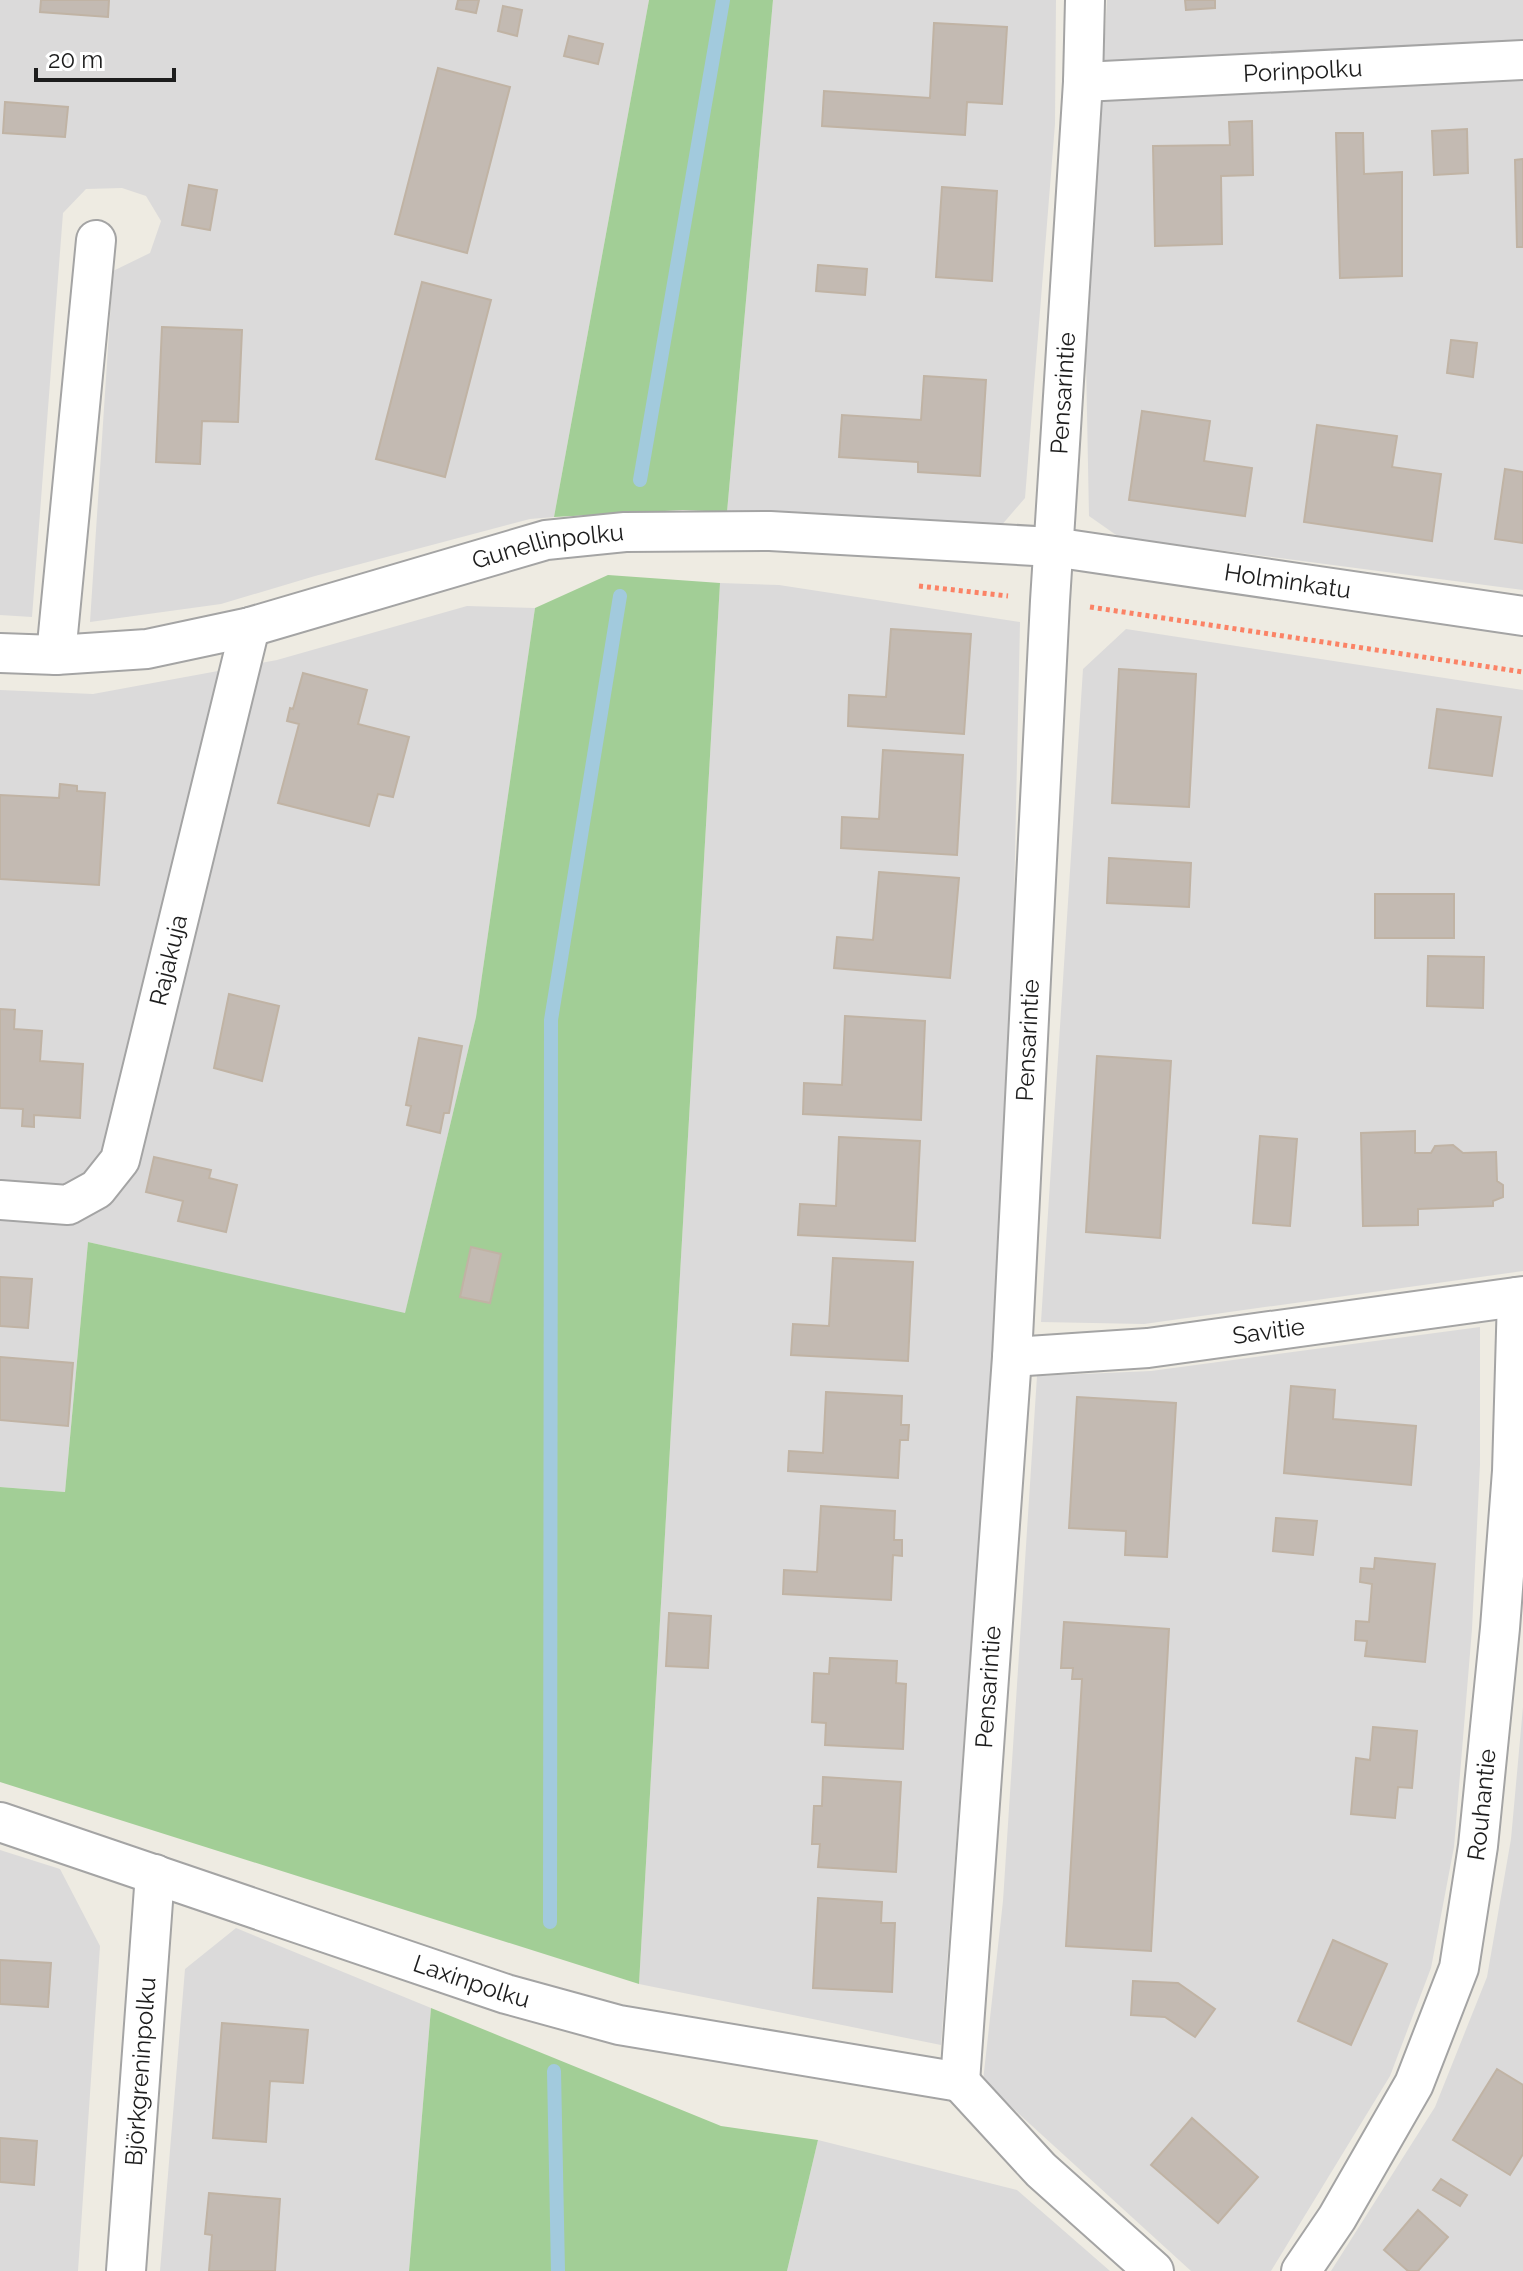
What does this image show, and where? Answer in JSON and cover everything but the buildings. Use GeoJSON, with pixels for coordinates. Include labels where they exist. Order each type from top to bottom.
{"type":"FeatureCollection","features":[{"type":"Feature","properties":{"kind":"street","name":"Pensarintie"},"geometry":{"type":"LineString","coordinates":[[960,2082],[1012,1357],[1050,601],[1083,82],[1085,0]]}},
{"type":"Feature","properties":{"kind":"street","name":"Porinpolku"},"geometry":{"type":"LineString","coordinates":[[1083,82],[1523,60]]}},
{"type":"Feature","properties":{"kind":"street"},"geometry":{"type":"LineString","coordinates":[[56,655],[96,240]]}},
{"type":"Feature","properties":{"kind":"street","name":"Gunellinpolku"},"geometry":{"type":"LineString","coordinates":[[0,653],[56,655],[147,649],[250,627],[546,540],[625,532],[770,531],[1053,547]]}},
{"type":"Feature","properties":{"kind":"street","name":"Holminkatu"},"geometry":{"type":"LineString","coordinates":[[1053,547],[1523,616]]}},
{"type":"Feature","properties":{"kind":"street","name":"Rajakuja"},"geometry":{"type":"LineString","coordinates":[[0,1200],[68,1205],[97,1189],[120,1160],[250,627]]}},
{"type":"Feature","properties":{"kind":"street","name":"Savitie"},"geometry":{"type":"LineString","coordinates":[[1012,1357],[1148,1348],[1520,1296]]}},
{"type":"Feature","properties":{"kind":"street","name":"Rouhantie"},"geometry":{"type":"LineString","coordinates":[[1301,2271],[1337,2218],[1414,2084],[1459,1968],[1478,1846],[1500,1628],[1512,1471],[1520,1296]]}},
{"type":"Feature","properties":{"kind":"street","name":"Laxinpolku"},"geometry":{"type":"LineString","coordinates":[[0,1822],[506,1994],[619,2025],[960,2082]]}},
{"type":"Feature","properties":{"kind":"street","name":"Björkgreninpolku"},"geometry":{"type":"LineString","coordinates":[[126,2271],[155,1874]]}},
{"type":"Feature","properties":{"kind":"street"},"geometry":{"type":"LineString","coordinates":[[960,2082],[1041,2170],[1154,2271]]}},
{"type":"Feature","properties":{"kind":"path"},"geometry":{"type":"LineString","coordinates":[[907,584],[1050,601],[1523,672]]}},
{"type":"Feature","properties":{"kind":"shaded area"},"geometry":{"type":"Polygon","coordinates":[[[0,0],[649,0],[554,517],[530,519],[221,604],[90,622],[113,271],[150,253],[161,221],[146,196],[122,188],[86,189],[63,213],[32,617],[0,615],[0,0]]]}},
{"type":"Feature","properties":{"kind":"shaded area"},"geometry":{"type":"Polygon","coordinates":[[[773,0],[1056,0],[1055,124],[1025,498],[1000,527],[727,512],[773,0]]]}},
{"type":"Feature","properties":{"kind":"shaded area"},"geometry":{"type":"Polygon","coordinates":[[[1107,0],[1523,0],[1523,590],[1119,537],[1089,516],[1086,361],[1107,0]]]}},
{"type":"Feature","properties":{"kind":"shaded area"},"geometry":{"type":"Polygon","coordinates":[[[720,583],[779,585],[1020,622],[1009,1133],[941,2045],[639,1984],[720,583]]]}},
{"type":"Feature","properties":{"kind":"shaded area"},"geometry":{"type":"Polygon","coordinates":[[[467,606],[535,608],[476,1017],[405,1314],[88,1242],[65,1492],[0,1487],[0,690],[93,694],[277,660],[467,606]]]}},
{"type":"Feature","properties":{"kind":"shaded area"},"geometry":{"type":"Polygon","coordinates":[[[1126,629],[1523,690],[1523,1271],[1144,1324],[1041,1322],[1083,669],[1126,629]]]}},
{"type":"Feature","properties":{"kind":"shaded area"},"geometry":{"type":"Polygon","coordinates":[[[1480,1327],[1480,1464],[1472,1629],[1454,1847],[1431,1968],[1390,2076],[1271,2271],[1191,2271],[983,2081],[1003,1901],[1037,1376],[1151,1371],[1480,1327]]]}},
{"type":"Feature","properties":{"kind":"shaded area"},"geometry":{"type":"Polygon","coordinates":[[[1523,1707],[1523,2271],[1331,2271],[1435,2107],[1487,1977],[1511,1839],[1523,1707]]]}},
{"type":"Feature","properties":{"kind":"shaded area"},"geometry":{"type":"Polygon","coordinates":[[[0,1850],[60,1869],[100,1946],[78,2271],[0,2271],[0,1850]]]}},
{"type":"Feature","properties":{"kind":"shaded area"},"geometry":{"type":"Polygon","coordinates":[[[236,1928],[431,2008],[409,2271],[160,2271],[185,1969],[236,1928]]]}},
{"type":"Feature","properties":{"kind":"shaded area"},"geometry":{"type":"Polygon","coordinates":[[[818,2140],[1017,2190],[1110,2271],[787,2271],[818,2140]]]}},
{"type":"Feature","properties":{"kind":"green space"},"geometry":{"type":"Polygon","coordinates":[[[649,0],[773,0],[727,512],[683,510],[554,517],[649,0]]]}},
{"type":"Feature","properties":{"kind":"green space"},"geometry":{"type":"Polygon","coordinates":[[[608,575],[720,583],[639,1984],[0,1782],[0,1487],[65,1492],[88,1242],[405,1313],[476,1017],[535,608],[608,575]]]}},
{"type":"Feature","properties":{"kind":"green space"},"geometry":{"type":"Polygon","coordinates":[[[431,2008],[721,2126],[818,2140],[787,2271],[409,2271],[431,2008]]]}},
{"type":"Feature","properties":{"kind":"waterway"},"geometry":{"type":"LineString","coordinates":[[640,480],[723,0]]}},
{"type":"Feature","properties":{"kind":"waterway"},"geometry":{"type":"LineString","coordinates":[[550,1922],[551,1020],[620,596]]}},
{"type":"Feature","properties":{"kind":"waterway"},"geometry":{"type":"LineString","coordinates":[[554,2071],[558,2271]]}}]}
